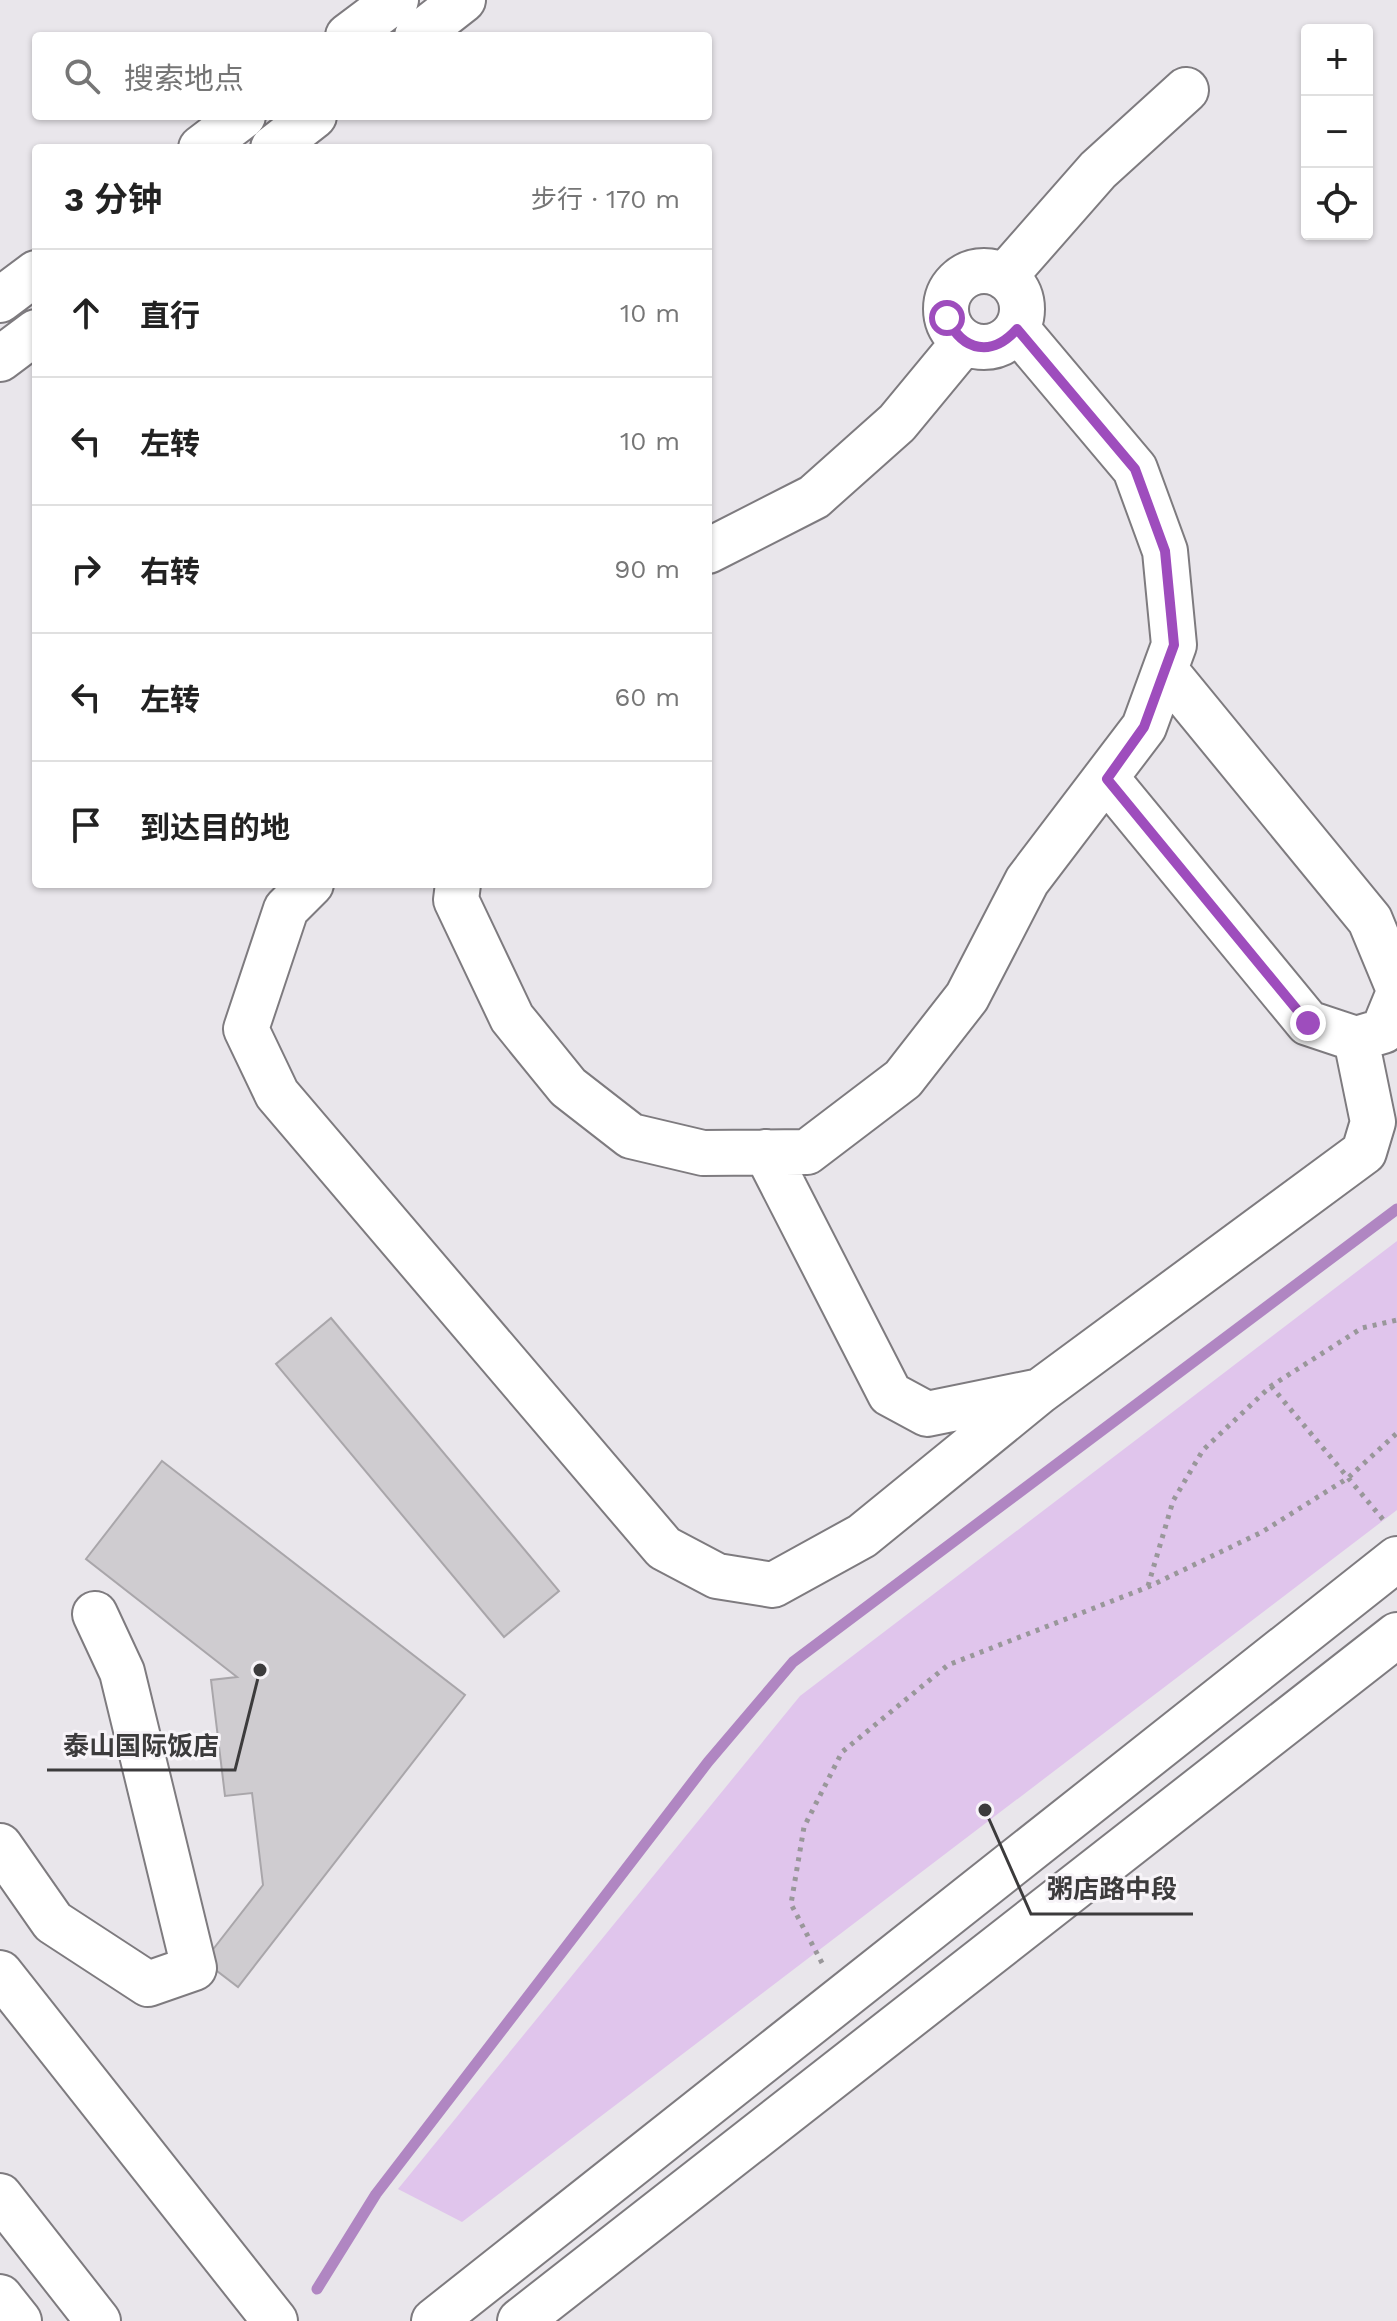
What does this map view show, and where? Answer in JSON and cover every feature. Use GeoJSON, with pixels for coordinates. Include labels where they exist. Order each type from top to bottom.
{"type":"FeatureCollection","features":[{"type":"Feature","properties":{"kind":"street"},"geometry":{"type":"LineString","coordinates":[[353,32],[396,0]]}},
{"type":"Feature","properties":{"kind":"street"},"geometry":{"type":"LineString","coordinates":[[422,32],[463,0]]}},
{"type":"Feature","properties":{"kind":"street"},"geometry":{"type":"LineString","coordinates":[[1004,277],[1098,170],[1186,90]]}},
{"type":"Feature","properties":{"kind":"street"},"geometry":{"type":"LineString","coordinates":[[278,144],[309,120]]}},
{"type":"Feature","properties":{"kind":"street"},"geometry":{"type":"LineString","coordinates":[[990,271],[1004,277],[1015,287],[1022,301],[1022,315],[1017,329],[1007,340],[993,346],[978,347],[964,342],[953,332],[947,318],[947,303],[952,289],[962,278],[976,272],[990,271]]}},
{"type":"Feature","properties":{"kind":"street"},"geometry":{"type":"LineString","coordinates":[[0,300],[32,276]]}},
{"type":"Feature","properties":{"kind":"street"},"geometry":{"type":"LineString","coordinates":[[458,888],[456,900],[512,1018],[568,1087],[631,1136],[703,1153],[807,1152],[903,1079],[967,997],[1027,881],[1144,727],[1174,645],[1165,551],[1135,469],[1017,329]]}},
{"type":"Feature","properties":{"kind":"street"},"geometry":{"type":"LineString","coordinates":[[0,359],[32,335]]}},
{"type":"Feature","properties":{"kind":"street"},"geometry":{"type":"LineString","coordinates":[[712,549],[814,497],[897,423],[964,342]]}},
{"type":"Feature","properties":{"kind":"street"},"geometry":{"type":"LineString","coordinates":[[1165,670],[1370,920],[1397,985]]}},
{"type":"Feature","properties":{"kind":"street"},"geometry":{"type":"LineString","coordinates":[[1107,779],[1308,1023],[1356,1039],[1383,1031],[1397,997]]}},
{"type":"Feature","properties":{"kind":"street"},"geometry":{"type":"LineString","coordinates":[[307,888],[286,909],[246,1029],[277,1094],[664,1548],[717,1576],[773,1585],[862,1536],[1040,1391],[1364,1152],[1373,1122],[1356,1039]]}},
{"type":"Feature","properties":{"kind":"street"},"geometry":{"type":"LineString","coordinates":[[766,1152],[890,1394],[927,1414],[1040,1391]]}},
{"type":"Feature","properties":{"kind":"street"},"geometry":{"type":"LineString","coordinates":[[434,2321],[841,1999],[1392,1542]]}},
{"type":"Feature","properties":{"kind":"street"},"geometry":{"type":"LineString","coordinates":[[0,1846],[53,1922],[148,1984],[194,1968],[122,1672],[95,1614]]}},
{"type":"Feature","properties":{"kind":"street"},"geometry":{"type":"LineString","coordinates":[[520,2321],[1397,1635]]}},
{"type":"Feature","properties":{"kind":"street"},"geometry":{"type":"LineString","coordinates":[[0,1973],[275,2321]]}},
{"type":"Feature","properties":{"kind":"street"},"geometry":{"type":"LineString","coordinates":[[0,2196],[98,2321]]}},
{"type":"Feature","properties":{"kind":"street"},"geometry":{"type":"LineString","coordinates":[[0,2297],[19,2321]]}},
{"type":"Feature","properties":{"kind":"path"},"geometry":{"type":"LineString","coordinates":[[1148,1587],[1173,1501],[1203,1450],[1271,1386],[1362,1328],[1397,1320]]}},
{"type":"Feature","properties":{"kind":"path"},"geometry":{"type":"LineString","coordinates":[[1271,1386],[1348,1478],[1392,1542]]}},
{"type":"Feature","properties":{"kind":"path"},"geometry":{"type":"LineString","coordinates":[[841,1999],[791,1904],[804,1827],[842,1752],[948,1665],[1148,1587],[1262,1532],[1348,1478],[1397,1433]]}},
{"type":"Feature","properties":{"kind":"shaded area"},"geometry":{"type":"Polygon","coordinates":[[[1397,1241],[1397,1510],[462,2222],[398,2189],[800,1696],[1397,1241]]]}},
{"type":"Feature","properties":{"kind":"building"},"geometry":{"type":"Polygon","coordinates":[[[331,1318],[559,1591],[504,1637],[276,1364],[331,1318]]]}},
{"type":"Feature","properties":{"kind":"building"},"geometry":{"type":"Polygon","coordinates":[[[162,1461],[465,1695],[238,1987],[204,1961],[263,1885],[252,1793],[225,1796],[211,1680],[237,1677],[86,1559],[162,1461]]]}},
{"type":"Feature","properties":{"kind":"waterway"},"geometry":{"type":"LineString","coordinates":[[317,2289],[376,2194],[708,1762],[793,1662],[1397,1209]]}},
{"type":"Feature","properties":{"kind":"place","name":"泰山国际饭店"},"geometry":{"type":"Point","coordinates":[260,1670]}},
{"type":"Feature","properties":{"kind":"place","name":"粥店路中段"},"geometry":{"type":"Point","coordinates":[985,1810]}},
{"type":"Feature","properties":{"kind":"route"},"geometry":{"type":"LineString","coordinates":[[947,318],[953,332],[964,342],[978,347],[993,346],[1007,340],[1017,329],[1135,469],[1165,551],[1174,645],[1144,727],[1107,779],[1308,1023]]}}]}
